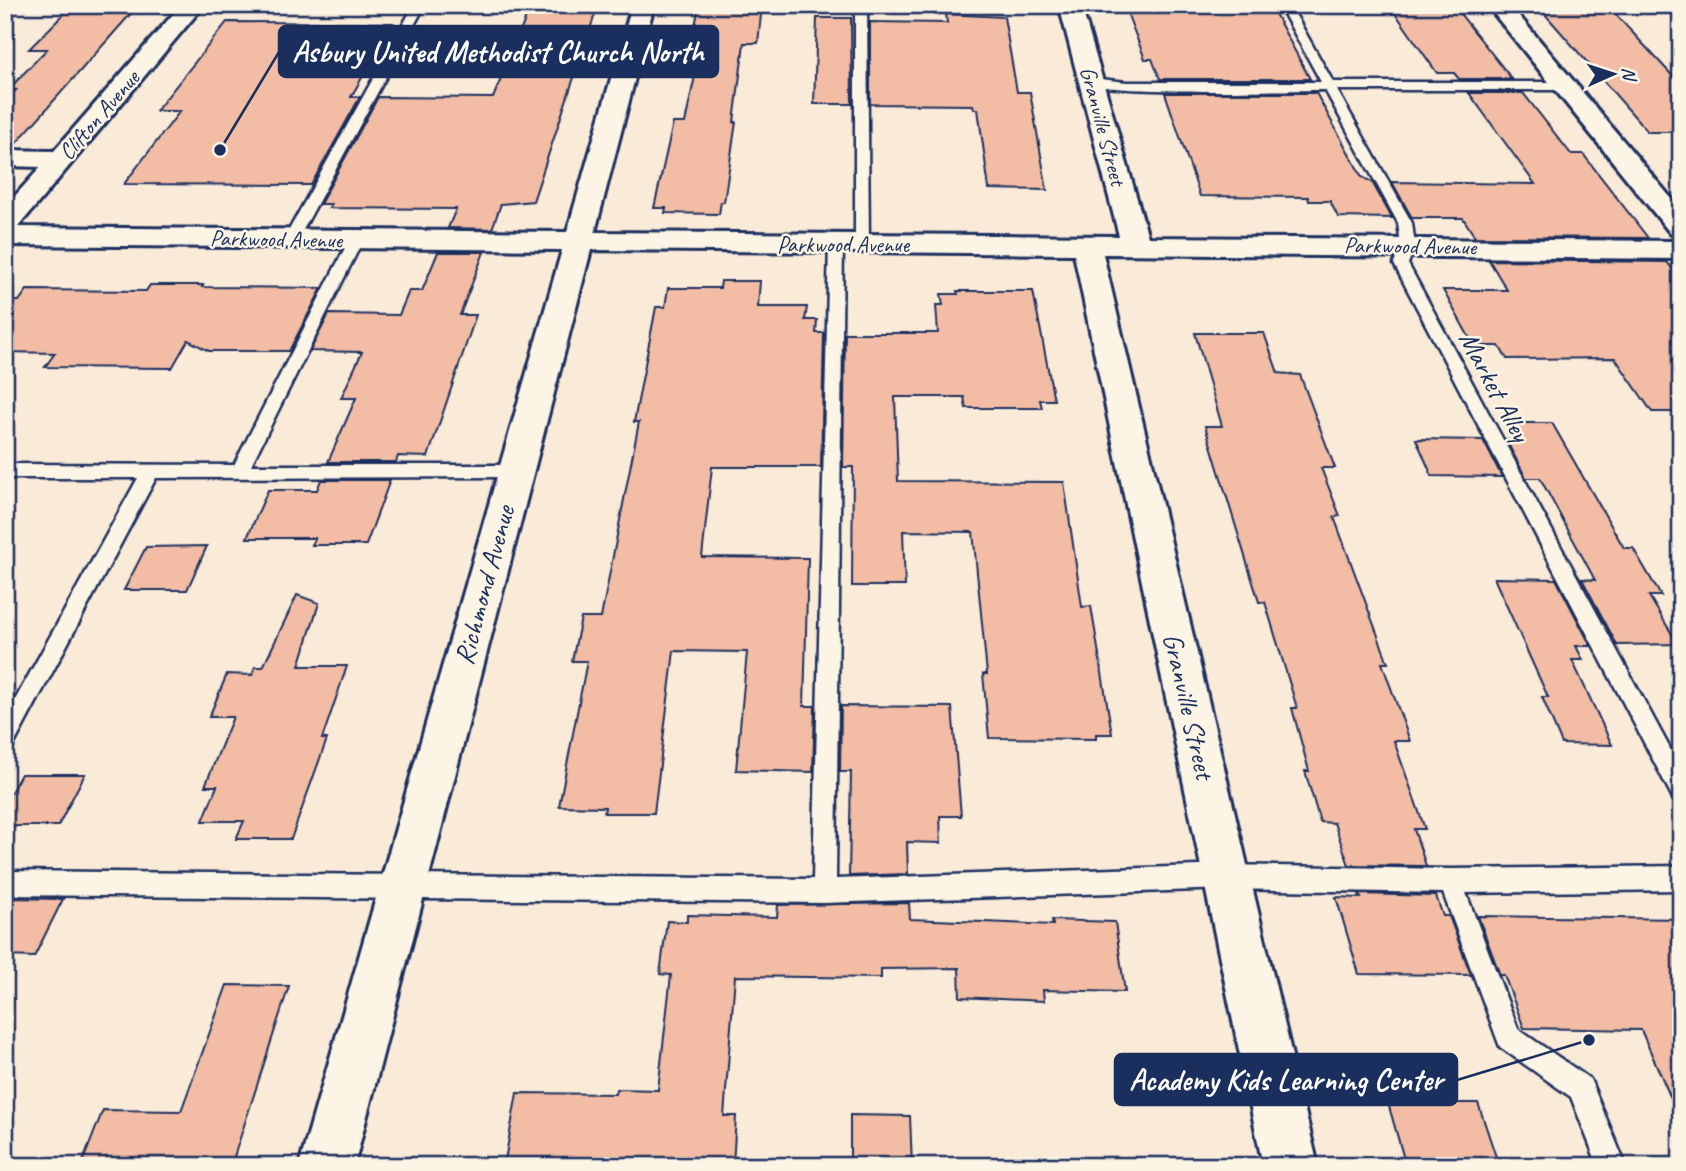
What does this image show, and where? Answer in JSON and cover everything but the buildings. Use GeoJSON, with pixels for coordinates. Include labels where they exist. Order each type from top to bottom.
{"type":"FeatureCollection","features":[{"type":"Feature","properties":{"kind":"street","name":"Clifton Avenue"},"geometry":{"type":"LineString","coordinates":[[5,225],[193,5]]}},
{"type":"Feature","properties":{"kind":"street","name":"Richmond Avenue"},"geometry":{"type":"LineString","coordinates":[[326,1166],[643,5]]}},
{"type":"Feature","properties":{"kind":"street","name":"Granville Street"},"geometry":{"type":"LineString","coordinates":[[1070,5],[1136,246]]}},
{"type":"Feature","properties":{"kind":"street"},"geometry":{"type":"LineString","coordinates":[[1498,5],[1681,228]]}},
{"type":"Feature","properties":{"kind":"street"},"geometry":{"type":"LineString","coordinates":[[5,158],[61,159]]}},
{"type":"Feature","properties":{"kind":"street","name":"Parkwood Avenue"},"geometry":{"type":"LineString","coordinates":[[5,236],[1681,250]]}},
{"type":"Feature","properties":{"kind":"street","name":"Granville Street"},"geometry":{"type":"LineString","coordinates":[[1087,246],[1291,1166]]}},
{"type":"Feature","properties":{"kind":"lane"},"geometry":{"type":"LineString","coordinates":[[291,239],[420,5]]}},
{"type":"Feature","properties":{"kind":"lane"},"geometry":{"type":"LineString","coordinates":[[824,891],[861,5]]}},
{"type":"Feature","properties":{"kind":"lane","name":"Market Alley"},"geometry":{"type":"LineString","coordinates":[[1284,5],[1327,87],[1405,223],[1408,246],[1401,264],[1681,791]]}},
{"type":"Feature","properties":{"kind":"lane"},"geometry":{"type":"LineString","coordinates":[[1091,82],[1127,86],[1564,86]]}},
{"type":"Feature","properties":{"kind":"lane"},"geometry":{"type":"LineString","coordinates":[[240,470],[356,240]]}},
{"type":"Feature","properties":{"kind":"lane"},"geometry":{"type":"LineString","coordinates":[[5,739],[150,470]]}},
{"type":"Feature","properties":{"kind":"lane"},"geometry":{"type":"LineString","coordinates":[[5,471],[515,472]]}},
{"type":"Feature","properties":{"kind":"lane"},"geometry":{"type":"LineString","coordinates":[[5,883],[824,891],[1227,877],[1450,881],[1681,878]]}},
{"type":"Feature","properties":{"kind":"lane"},"geometry":{"type":"LineString","coordinates":[[1450,881],[1509,1038],[1581,1088],[1612,1166]]}},
{"type":"Feature","properties":{"kind":"place","name":"Asbury United Methodist Church North"},"geometry":{"type":"Point","coordinates":[220,150]}},
{"type":"Feature","properties":{"kind":"place","name":"Academy Kids Learning Center"},"geometry":{"type":"Point","coordinates":[1589,1040]}}]}
